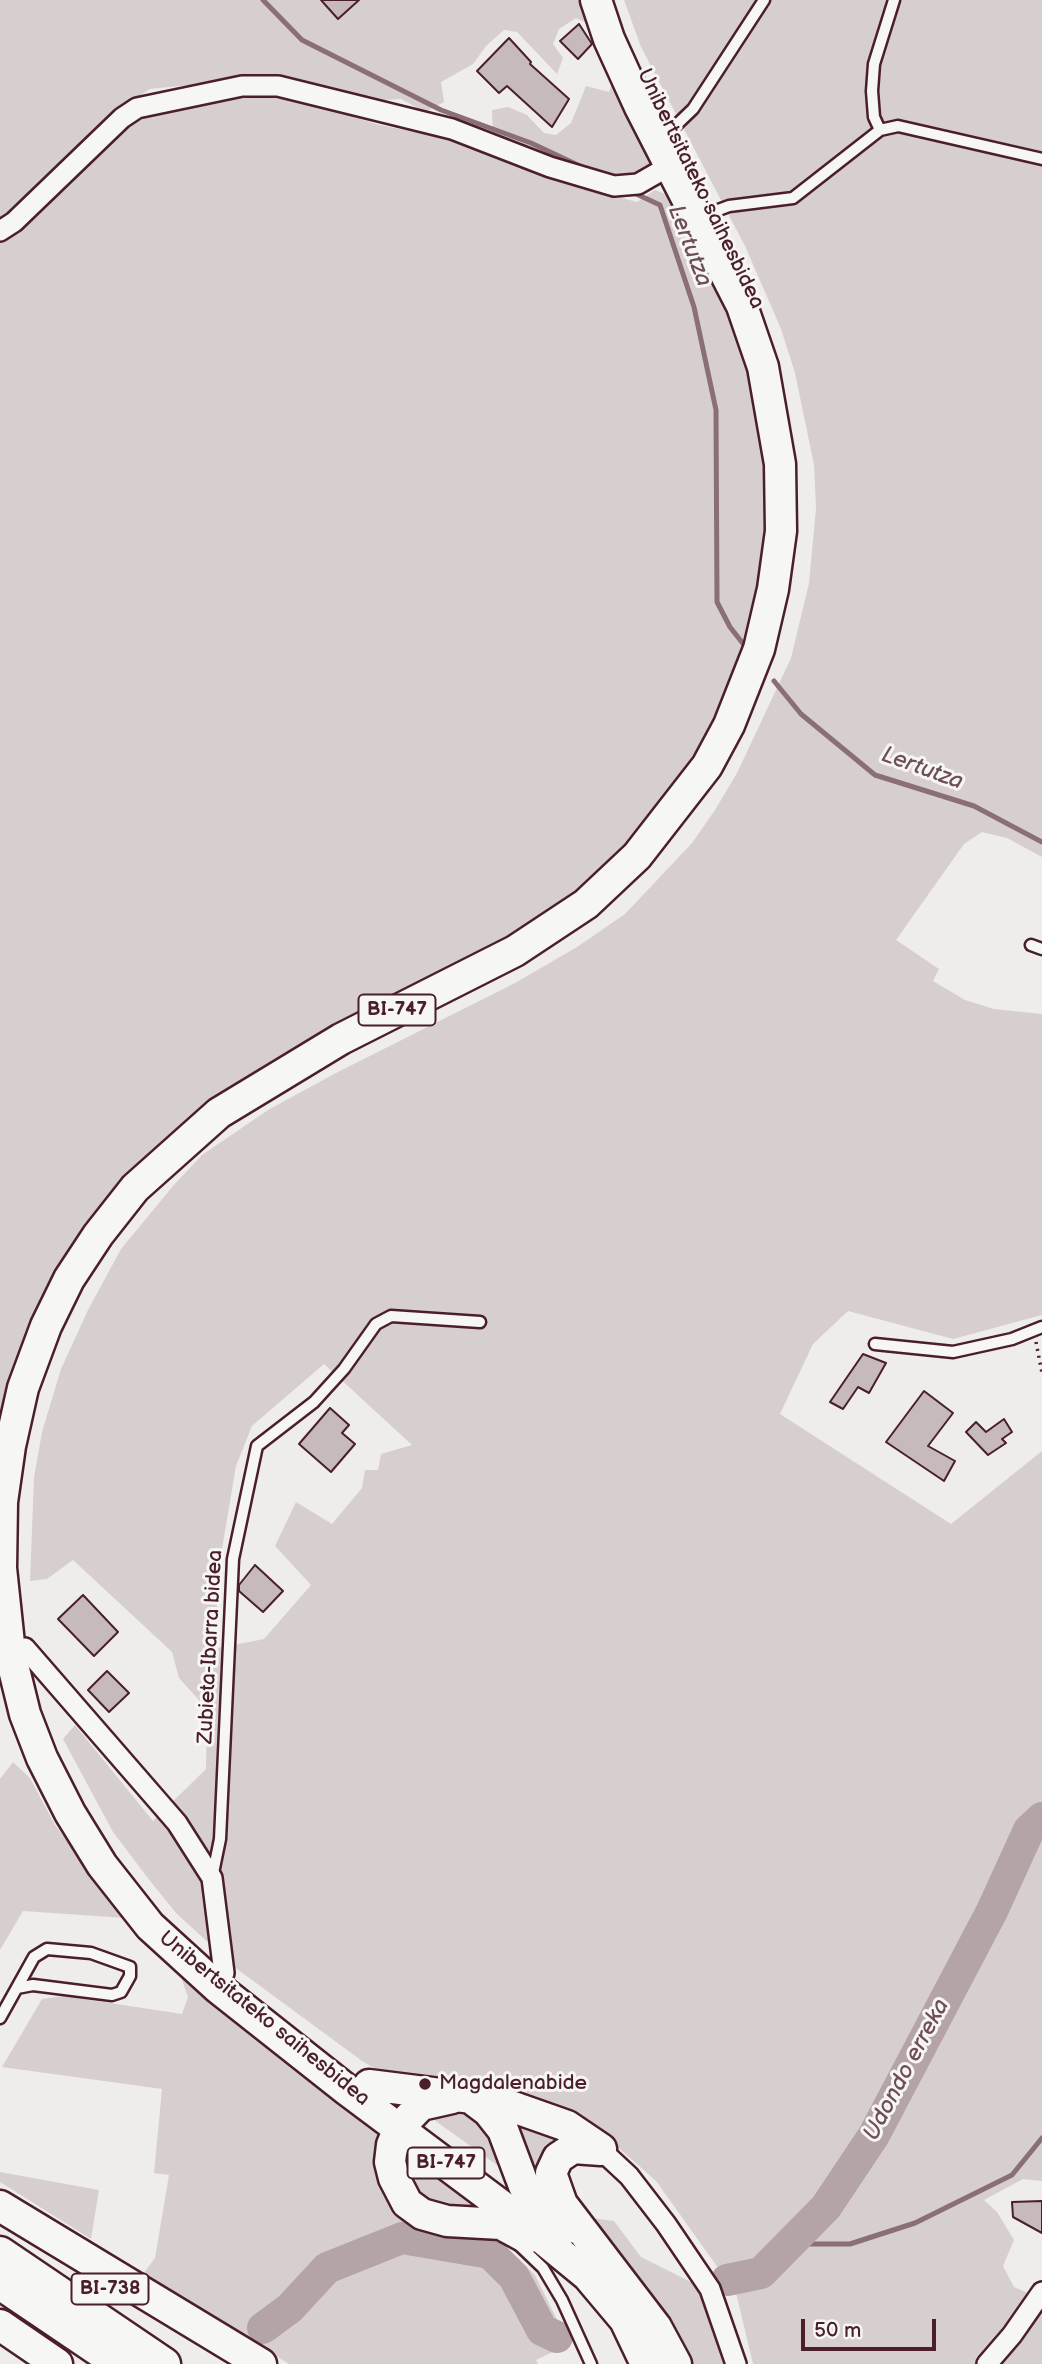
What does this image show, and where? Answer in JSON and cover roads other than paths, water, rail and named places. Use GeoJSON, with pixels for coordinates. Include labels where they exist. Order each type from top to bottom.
{"type":"FeatureCollection","features":[{"type":"Feature","properties":{"kind":"highway"},"geometry":{"type":"LineString","coordinates":[[0,2253],[164,2364]]}},
{"type":"Feature","properties":{"kind":"highway"},"geometry":{"type":"LineString","coordinates":[[0,2283],[120,2364]]}},
{"type":"Feature","properties":{"kind":"main road","name":"Unibertsitateko saihesbidea"},"geometry":{"type":"LineString","coordinates":[[596,0],[609,39],[640,107],[742,306],[763,367],[780,464],[780,531],[773,589],[759,649],[729,725],[707,766],[671,816],[637,856],[586,904],[515,951],[341,1039],[219,1113],[135,1188],[98,1235],[69,1279],[46,1326],[23,1388],[10,1446],[2,1502],[3,1622],[25,1714],[42,1758],[70,1813],[102,1865],[171,1947],[304,2056],[404,2121],[557,2228],[656,2327]]}},
{"type":"Feature","properties":{"kind":"main road","name":"Unibertsitateko saihesbidea"},"geometry":{"type":"LineString","coordinates":[[614,0],[619,21],[670,131],[757,304],[778,364],[790,417],[795,464],[795,532],[787,590],[775,646],[754,706],[723,772],[681,828],[631,883],[583,926],[489,980],[324,1064],[249,1110],[203,1143],[157,1185],[118,1232],[67,1315],[34,1404],[22,1459],[17,1508],[19,1602],[25,1648],[54,1749],[78,1800],[117,1860],[159,1912],[224,1973],[369,2085],[404,2121],[588,2276],[625,2320],[646,2364]]}},
{"type":"Feature","properties":{"kind":"main road"},"geometry":{"type":"LineString","coordinates":[[369,2085],[462,2099],[496,2101],[567,2126],[601,2150]]}},
{"type":"Feature","properties":{"kind":"main road"},"geometry":{"type":"LineString","coordinates":[[561,2253],[501,2224],[472,2220],[447,2221],[422,2214],[407,2203],[394,2178],[390,2162],[392,2145],[404,2121],[421,2105],[462,2099],[488,2111],[503,2130],[524,2186],[546,2210],[606,2260]]}},
{"type":"Feature","properties":{"kind":"main road"},"geometry":{"type":"LineString","coordinates":[[601,2150],[573,2148],[558,2158],[551,2173],[562,2204],[656,2327]]}},
{"type":"Feature","properties":{"kind":"main road"},"geometry":{"type":"LineString","coordinates":[[0,2206],[261,2364]]}},
{"type":"Feature","properties":{"kind":"main road","name":"BI-738"},"geometry":{"type":"LineString","coordinates":[[0,2212],[220,2364]]}},
{"type":"Feature","properties":{"kind":"main road"},"geometry":{"type":"LineString","coordinates":[[0,2325],[57,2364]]}},
{"type":"Feature","properties":{"kind":"main road","name":"BI-747"},"geometry":{"type":"LineString","coordinates":[[656,2327],[676,2364]]}},
{"type":"Feature","properties":{"kind":"main road"},"geometry":{"type":"LineString","coordinates":[[0,2346],[23,2364]]}},
{"type":"Feature","properties":{"kind":"street"},"geometry":{"type":"LineString","coordinates":[[0,231],[14,222],[122,118],[137,108],[242,86],[278,86],[452,130],[550,167],[614,186],[638,184],[671,165]]}},
{"type":"Feature","properties":{"kind":"street"},"geometry":{"type":"LineString","coordinates":[[25,1648],[177,1823],[212,1878],[224,1973]]}},
{"type":"Feature","properties":{"kind":"street"},"geometry":{"type":"LineString","coordinates":[[601,2150],[628,2176],[666,2224],[710,2289],[736,2364]]}},
{"type":"Feature","properties":{"kind":"street"},"geometry":{"type":"LineString","coordinates":[[987,2364],[1012,2335],[1042,2292]]}},
{"type":"Feature","properties":{"kind":"lane"},"geometry":{"type":"LineString","coordinates":[[670,131],[693,109],[764,0]]}},
{"type":"Feature","properties":{"kind":"lane"},"geometry":{"type":"LineString","coordinates":[[880,130],[874,117],[874,64],[894,0]]}},
{"type":"Feature","properties":{"kind":"lane"},"geometry":{"type":"LineString","coordinates":[[713,212],[729,206],[793,198],[880,130],[898,126],[919,128],[1042,159]]}},
{"type":"Feature","properties":{"kind":"lane"},"geometry":{"type":"LineString","coordinates":[[1031,945],[1042,948]]}},
{"type":"Feature","properties":{"kind":"lane","name":"Zubieta-Ibarra bidea"},"geometry":{"type":"LineString","coordinates":[[212,1878],[220,1839],[233,1559],[257,1446],[314,1402],[344,1369],[376,1324],[391,1316],[480,1322]]}},
{"type":"Feature","properties":{"kind":"lane"},"geometry":{"type":"LineString","coordinates":[[875,1344],[953,1352],[1038,1330]]}},
{"type":"Feature","properties":{"kind":"lane"},"geometry":{"type":"LineString","coordinates":[[0,2018],[34,1957],[47,1949],[91,1953],[130,1967],[130,1976],[121,1992],[112,1995],[33,1985],[17,1988]]}},
{"type":"Feature","properties":{"kind":"lane"},"geometry":{"type":"LineString","coordinates":[[472,2220],[519,2245],[543,2268],[562,2300],[591,2364]]}},
{"type":"Feature","properties":{"kind":"waterway","name":"Lertutza"},"geometry":{"type":"LineString","coordinates":[[263,0],[302,40],[441,110],[531,143],[582,167]]}},
{"type":"Feature","properties":{"kind":"waterway","name":"Lertutza"},"geometry":{"type":"LineString","coordinates":[[632,192],[660,205],[694,307],[716,410],[717,602],[730,627],[748,650]]}},
{"type":"Feature","properties":{"kind":"waterway","name":"Lertutza"},"geometry":{"type":"LineString","coordinates":[[774,681],[801,714],[875,775],[974,806],[1042,842]]}},
{"type":"Feature","properties":{"kind":"waterway","name":"Udondo erreka"},"geometry":{"type":"LineString","coordinates":[[727,2280],[761,2273],[826,2207],[874,2135],[992,1911],[1029,1830],[1042,1818]]}},
{"type":"Feature","properties":{"kind":"waterway"},"geometry":{"type":"LineString","coordinates":[[790,2244],[850,2244],[915,2223],[1012,2175],[1042,2138]]}},
{"type":"Feature","properties":{"kind":"waterway"},"geometry":{"type":"LineString","coordinates":[[263,2328],[290,2308],[327,2268],[402,2238],[490,2253],[514,2277],[542,2330],[557,2337]]}},
{"type":"Feature","properties":{"kind":"place","name":"Magdalenabide"},"geometry":{"type":"Point","coordinates":[425,2084]}}]}
